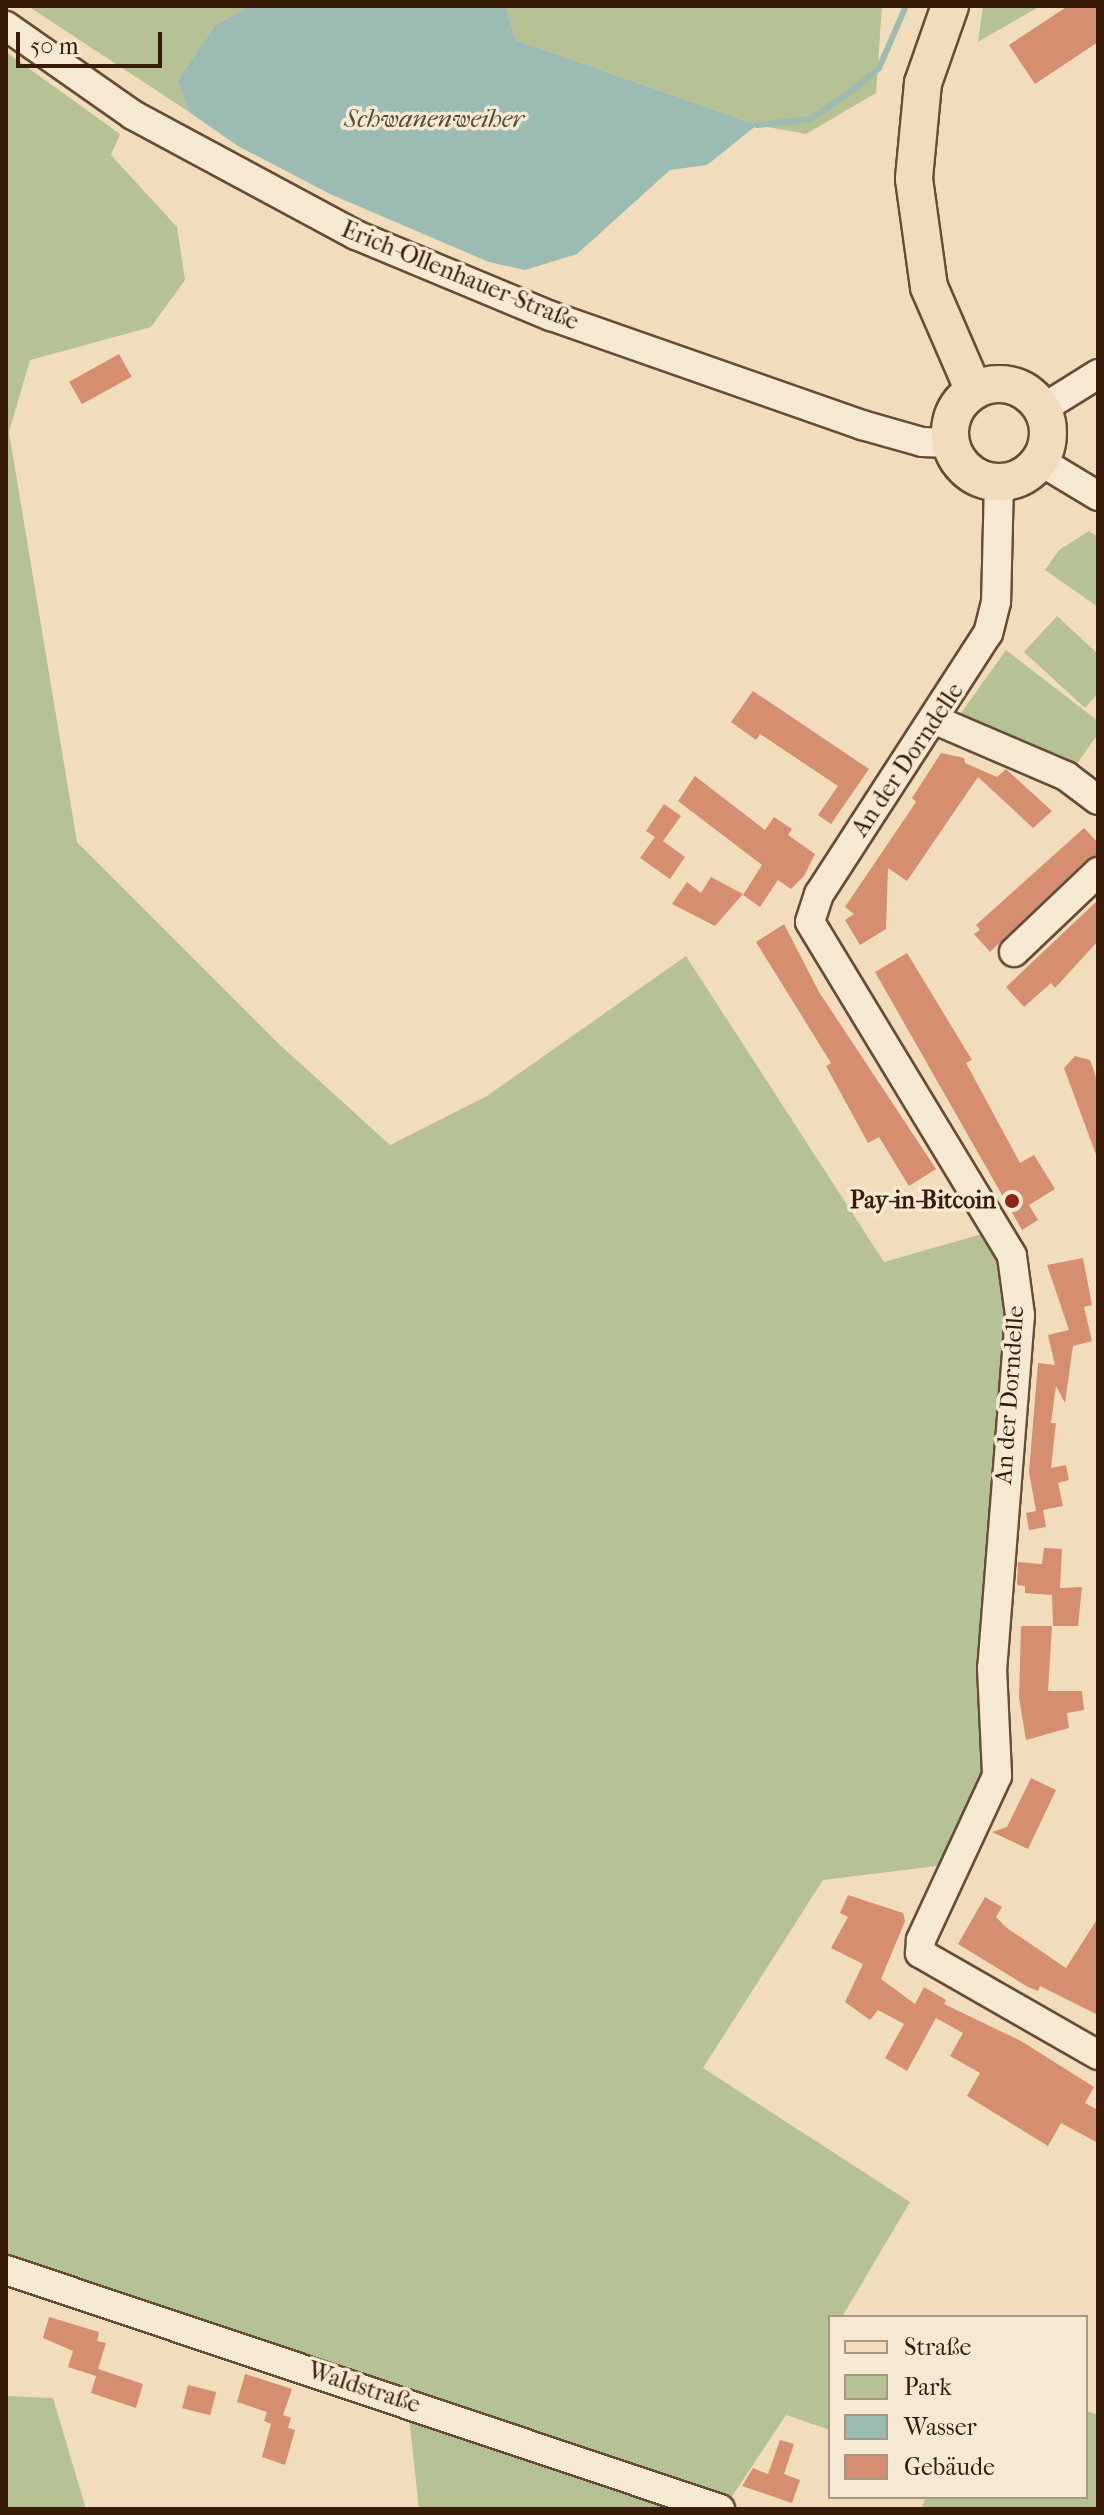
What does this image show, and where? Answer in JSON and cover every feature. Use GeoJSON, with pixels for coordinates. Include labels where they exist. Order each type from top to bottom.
{"type":"FeatureCollection","features":[{"type":"Feature","properties":{"kind":"main road"},"geometry":{"type":"LineString","coordinates":[[950,6],[923,83],[914,179],[929,287],[974,391]]}},
{"type":"Feature","properties":{"kind":"main road"},"geometry":{"type":"LineString","coordinates":[[1004,384],[1019,388],[1042,409],[1048,435],[1040,461],[1029,472],[999,482],[968,471],[951,443],[954,414],[974,391],[1004,384]]}},
{"type":"Feature","properties":{"kind":"street","name":"Erich-Ollenhauer-Straße"},"geometry":{"type":"LineString","coordinates":[[6,26],[133,115],[356,235],[551,316],[862,425],[922,442],[951,443]]}},
{"type":"Feature","properties":{"kind":"street"},"geometry":{"type":"LineString","coordinates":[[1042,409],[1098,374]]}},
{"type":"Feature","properties":{"kind":"street"},"geometry":{"type":"LineString","coordinates":[[1040,461],[1098,496]]}},
{"type":"Feature","properties":{"kind":"street","name":"An der Dorndelle"},"geometry":{"type":"LineString","coordinates":[[999,482],[996,602],[988,633],[819,894],[810,922],[1012,1256],[1020,1315],[992,1668],[997,1776],[921,1940],[920,1953],[1098,2055]]}},
{"type":"Feature","properties":{"kind":"street"},"geometry":{"type":"LineString","coordinates":[[933,719],[1066,776],[1098,800]]}},
{"type":"Feature","properties":{"kind":"street"},"geometry":{"type":"LineString","coordinates":[[1014,952],[1098,872]]}},
{"type":"Feature","properties":{"kind":"street","name":"Waldstraße"},"geometry":{"type":"LineString","coordinates":[[6,2270],[720,2509]]}},
{"type":"Feature","properties":{"kind":"green space"},"geometry":{"type":"Polygon","coordinates":[[[28,6],[250,6],[215,25],[177,81],[189,112],[28,6]]]}},
{"type":"Feature","properties":{"kind":"green space"},"geometry":{"type":"Polygon","coordinates":[[[505,6],[882,6],[876,93],[806,134],[757,125],[516,40],[505,6]]]}},
{"type":"Feature","properties":{"kind":"green space"},"geometry":{"type":"Polygon","coordinates":[[[983,6],[1040,6],[978,42],[983,6]]]}},
{"type":"Feature","properties":{"kind":"green space"},"geometry":{"type":"Polygon","coordinates":[[[6,52],[120,134],[111,155],[177,227],[185,280],[151,327],[30,360],[9,432],[77,842],[280,1045],[390,1145],[487,1096],[686,956],[884,1262],[996,1230],[1012,1256],[986,1780],[945,1865],[823,1880],[703,2068],[910,2202],[843,2315],[828,2315],[828,2429],[786,2415],[729,2501],[6,2257],[6,52]]]}},
{"type":"Feature","properties":{"kind":"green space"},"geometry":{"type":"Polygon","coordinates":[[[1089,531],[1098,537],[1098,607],[1045,570],[1059,550],[1089,531]]]}},
{"type":"Feature","properties":{"kind":"green space"},"geometry":{"type":"Polygon","coordinates":[[[1057,616],[1098,654],[1098,693],[1085,708],[1024,652],[1057,616]]]}},
{"type":"Feature","properties":{"kind":"green space"},"geometry":{"type":"Polygon","coordinates":[[[1006,650],[1098,721],[1098,734],[1073,769],[959,716],[1006,650]]]}},
{"type":"Feature","properties":{"kind":"green space"},"geometry":{"type":"Polygon","coordinates":[[[6,2396],[53,2398],[86,2509],[6,2509],[6,2396]]]}},
{"type":"Feature","properties":{"kind":"green space"},"geometry":{"type":"Polygon","coordinates":[[[1088,2412],[1098,2415],[1098,2509],[921,2509],[925,2499],[1088,2499],[1088,2412]]]}},
{"type":"Feature","properties":{"kind":"green space"},"geometry":{"type":"Polygon","coordinates":[[[409,2417],[686,2509],[419,2509],[409,2417]]]}},
{"type":"Feature","properties":{"kind":"water","name":"Schwanenweiher"},"geometry":{"type":"Polygon","coordinates":[[[250,6],[505,6],[516,40],[757,125],[707,165],[670,170],[577,254],[525,270],[489,262],[330,194],[238,146],[189,112],[177,81],[215,25],[250,6]]]}},
{"type":"Feature","properties":{"kind":"building"},"geometry":{"type":"Polygon","coordinates":[[[1068,6],[1098,6],[1098,42],[1035,84],[1009,45],[1068,6]]]}},
{"type":"Feature","properties":{"kind":"building"},"geometry":{"type":"Polygon","coordinates":[[[119,354],[132,377],[82,404],[69,382],[119,354]]]}},
{"type":"Feature","properties":{"kind":"building"},"geometry":{"type":"Polygon","coordinates":[[[753,691],[869,769],[831,824],[818,815],[838,786],[760,734],[756,740],[731,722],[753,691]]]}},
{"type":"Feature","properties":{"kind":"building"},"geometry":{"type":"Polygon","coordinates":[[[941,753],[964,758],[965,763],[997,777],[1006,769],[1052,811],[1033,828],[978,777],[907,881],[888,868],[886,929],[860,945],[845,920],[854,914],[845,907],[916,802],[912,798],[941,753]]]}},
{"type":"Feature","properties":{"kind":"building"},"geometry":{"type":"Polygon","coordinates":[[[695,776],[765,830],[774,817],[792,829],[788,835],[815,854],[804,876],[791,889],[778,880],[760,907],[743,895],[762,865],[678,801],[695,776]]]}},
{"type":"Feature","properties":{"kind":"building"},"geometry":{"type":"Polygon","coordinates":[[[664,804],[681,816],[663,841],[685,857],[670,879],[640,858],[655,837],[646,831],[664,804]]]}},
{"type":"Feature","properties":{"kind":"building"},"geometry":{"type":"Polygon","coordinates":[[[1084,828],[1098,843],[1098,855],[1086,860],[990,952],[974,934],[980,930],[976,925],[1084,828]]]}},
{"type":"Feature","properties":{"kind":"building"},"geometry":{"type":"Polygon","coordinates":[[[711,877],[743,894],[715,926],[672,904],[687,882],[701,893],[711,877]]]}},
{"type":"Feature","properties":{"kind":"building"},"geometry":{"type":"Polygon","coordinates":[[[1098,900],[1098,941],[1055,988],[1051,983],[1024,1007],[1006,987],[1098,900]]]}},
{"type":"Feature","properties":{"kind":"building"},"geometry":{"type":"Polygon","coordinates":[[[784,924],[819,992],[936,1169],[909,1186],[879,1137],[868,1143],[826,1066],[831,1063],[756,942],[784,924]]]}},
{"type":"Feature","properties":{"kind":"building"},"geometry":{"type":"Polygon","coordinates":[[[907,953],[972,1060],[966,1063],[1020,1163],[1034,1155],[1055,1189],[1029,1205],[1038,1220],[1022,1230],[875,972],[907,953]]]}},
{"type":"Feature","properties":{"kind":"building"},"geometry":{"type":"Polygon","coordinates":[[[1075,1056],[1090,1060],[1098,1083],[1098,1160],[1064,1068],[1075,1056]]]}},
{"type":"Feature","properties":{"kind":"building"},"geometry":{"type":"Polygon","coordinates":[[[1083,1258],[1092,1305],[1084,1307],[1092,1341],[1073,1346],[1065,1403],[1056,1386],[1051,1423],[1056,1423],[1051,1468],[1066,1465],[1069,1480],[1058,1483],[1063,1506],[1043,1510],[1046,1527],[1029,1530],[1026,1513],[1036,1511],[1029,1472],[1038,1363],[1055,1365],[1048,1335],[1069,1330],[1047,1265],[1083,1258]]]}},
{"type":"Feature","properties":{"kind":"building"},"geometry":{"type":"Polygon","coordinates":[[[1044,1548],[1062,1549],[1060,1588],[1082,1587],[1078,1626],[1053,1626],[1052,1595],[1025,1593],[1025,1586],[1017,1585],[1018,1562],[1042,1564],[1044,1548]]]}},
{"type":"Feature","properties":{"kind":"building"},"geometry":{"type":"Polygon","coordinates":[[[1021,1626],[1052,1626],[1048,1691],[1082,1691],[1084,1710],[1067,1713],[1069,1728],[1026,1740],[1019,1698],[1021,1626]]]}},
{"type":"Feature","properties":{"kind":"building"},"geometry":{"type":"Polygon","coordinates":[[[1031,1778],[1056,1790],[1028,1849],[992,1832],[1007,1827],[1031,1778]]]}},
{"type":"Feature","properties":{"kind":"building"},"geometry":{"type":"Polygon","coordinates":[[[848,1895],[903,1913],[905,1921],[881,1979],[915,2004],[924,1987],[946,2000],[944,2004],[1021,2041],[1094,2087],[1085,2103],[1098,2110],[1098,2143],[1061,2123],[1048,2146],[967,2096],[980,2073],[950,2056],[963,2033],[936,2018],[907,2071],[885,2058],[904,2024],[878,2010],[870,2020],[845,2002],[863,1964],[831,1948],[848,1917],[840,1913],[848,1895]]]}},
{"type":"Feature","properties":{"kind":"building"},"geometry":{"type":"Polygon","coordinates":[[[985,1897],[1002,1907],[996,1917],[1007,1928],[1066,1968],[1098,1918],[1098,2015],[1040,1986],[1038,1991],[1028,1987],[958,1944],[985,1897]]]}},
{"type":"Feature","properties":{"kind":"building"},"geometry":{"type":"Polygon","coordinates":[[[49,2317],[99,2332],[97,2341],[106,2343],[98,2369],[143,2384],[136,2408],[91,2393],[96,2376],[68,2367],[73,2351],[43,2338],[49,2317]]]}},
{"type":"Feature","properties":{"kind":"building"},"geometry":{"type":"Polygon","coordinates":[[[245,2374],[292,2389],[283,2415],[291,2418],[288,2428],[295,2430],[285,2465],[262,2457],[271,2424],[264,2421],[267,2412],[237,2402],[245,2374]]]}},
{"type":"Feature","properties":{"kind":"building"},"geometry":{"type":"Polygon","coordinates":[[[188,2385],[216,2392],[210,2415],[182,2408],[188,2385]]]}},
{"type":"Feature","properties":{"kind":"building"},"geometry":{"type":"Polygon","coordinates":[[[780,2440],[794,2444],[784,2474],[800,2480],[792,2503],[742,2486],[753,2468],[768,2474],[780,2440]]]}},
{"type":"Feature","properties":{"kind":"waterway"},"geometry":{"type":"LineString","coordinates":[[757,125],[811,119],[853,90],[879,68],[906,6]]}},
{"type":"Feature","properties":{"kind":"place","name":"Pay-in-Bitcoin"},"geometry":{"type":"Point","coordinates":[1012,1201]}}]}
